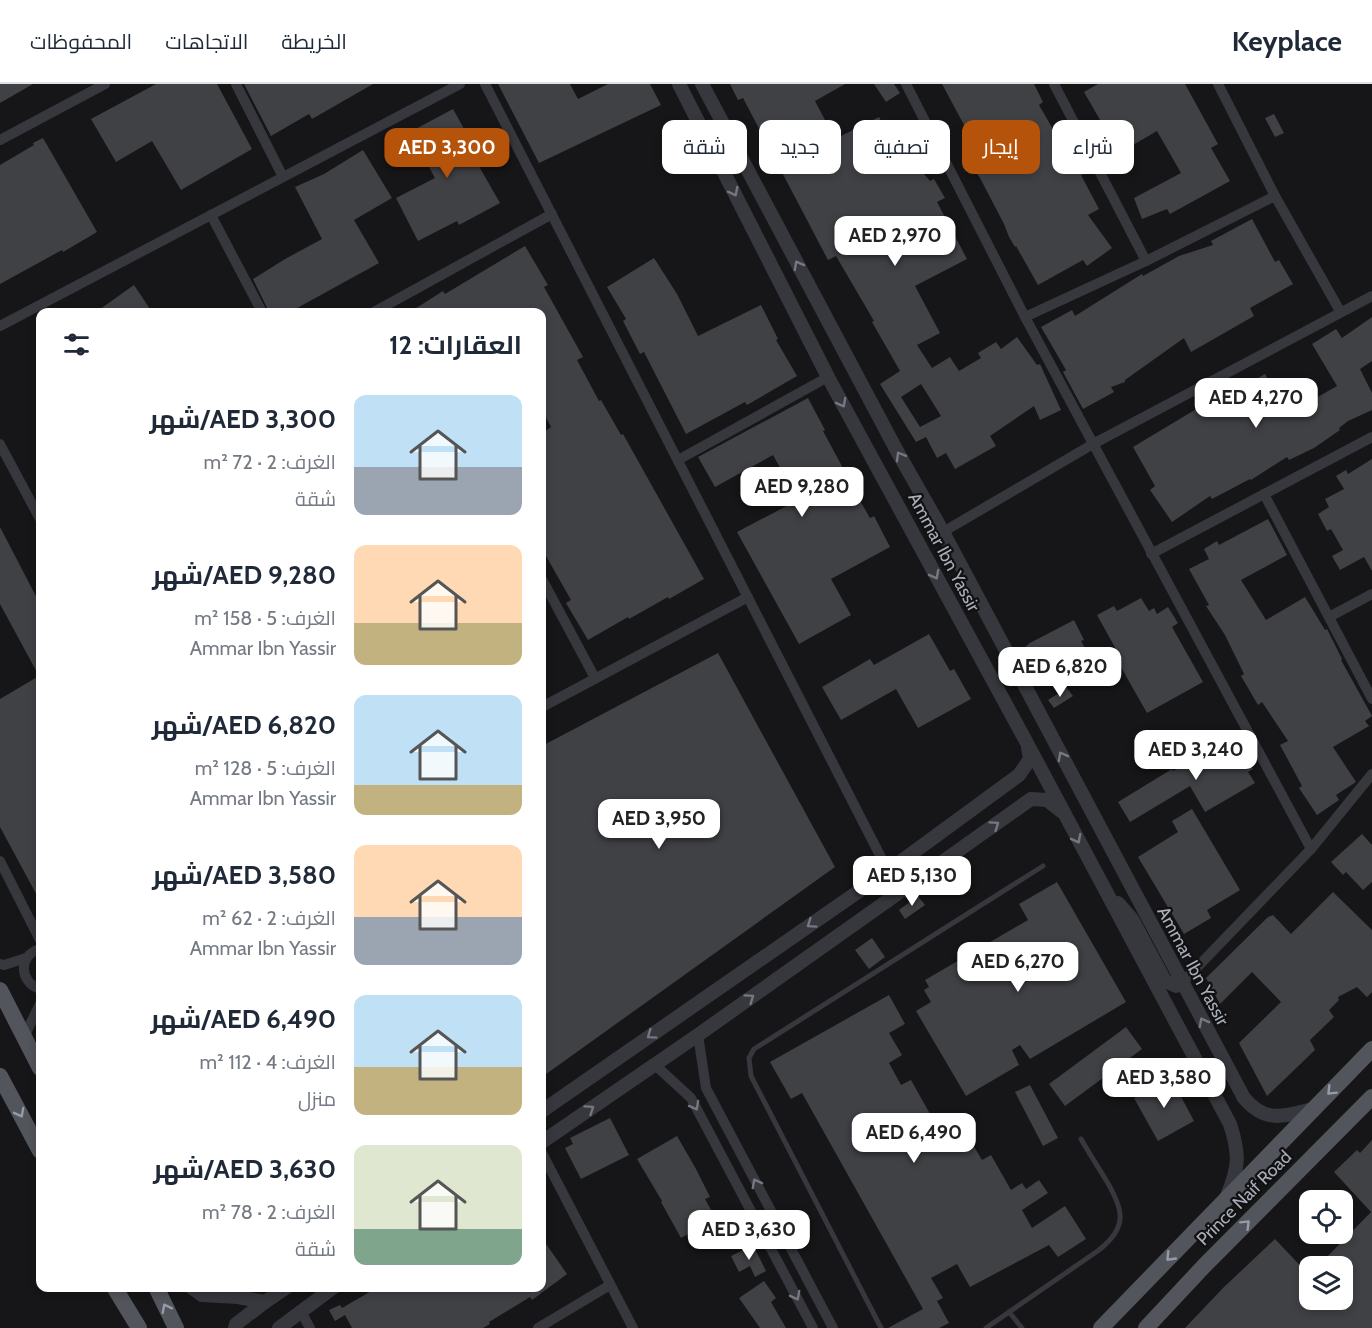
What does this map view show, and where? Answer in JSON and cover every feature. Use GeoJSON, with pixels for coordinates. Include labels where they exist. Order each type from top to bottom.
{"type":"FeatureCollection","features":[{"type":"Feature","properties":{"kind":"main road"},"geometry":{"type":"LineString","coordinates":[[0,990],[36,1060]]}},
{"type":"Feature","properties":{"kind":"main road","name":"Prince Naif Road"},"geometry":{"type":"LineString","coordinates":[[1101,1328],[1372,1049]]}},
{"type":"Feature","properties":{"kind":"main road"},"geometry":{"type":"LineString","coordinates":[[0,1076],[36,1144]]}},
{"type":"Feature","properties":{"kind":"main road","name":"Prince Naif Road"},"geometry":{"type":"LineString","coordinates":[[1146,1328],[1204,1266],[1372,1097]]}},
{"type":"Feature","properties":{"kind":"main road"},"geometry":{"type":"LineString","coordinates":[[115,1292],[128,1328]]}},
{"type":"Feature","properties":{"kind":"main road"},"geometry":{"type":"LineString","coordinates":[[116,1292],[139,1328]]}},
{"type":"Feature","properties":{"kind":"main road"},"geometry":{"type":"LineString","coordinates":[[158,1292],[176,1328]]}},
{"type":"Feature","properties":{"kind":"street"},"geometry":{"type":"LineString","coordinates":[[0,140],[105,84]]}},
{"type":"Feature","properties":{"kind":"street"},"geometry":{"type":"LineString","coordinates":[[236,84],[283,177]]}},
{"type":"Feature","properties":{"kind":"street"},"geometry":{"type":"LineString","coordinates":[[0,326],[460,84]]}},
{"type":"Feature","properties":{"kind":"street"},"geometry":{"type":"LineString","coordinates":[[485,84],[888,871]]}},
{"type":"Feature","properties":{"kind":"street","name":"Ammar Ibn Yassir"},"geometry":{"type":"LineString","coordinates":[[679,84],[828,377],[1230,1124],[1236,1141],[1236,1173],[1226,1200]]}},
{"type":"Feature","properties":{"kind":"street","name":"Ammar Ibn Yassir"},"geometry":{"type":"LineString","coordinates":[[702,84],[897,451],[944,532],[1244,1098],[1251,1107],[1270,1116],[1282,1117],[1313,1109]]}},
{"type":"Feature","properties":{"kind":"street"},"geometry":{"type":"LineString","coordinates":[[906,84],[1024,317],[1311,849]]}},
{"type":"Feature","properties":{"kind":"street"},"geometry":{"type":"LineString","coordinates":[[1054,84],[1146,261]]}},
{"type":"Feature","properties":{"kind":"street"},"geometry":{"type":"LineString","coordinates":[[1218,84],[1275,196],[1340,311]]}},
{"type":"Feature","properties":{"kind":"street"},"geometry":{"type":"LineString","coordinates":[[1024,317],[1146,261],[1275,196]]}},
{"type":"Feature","properties":{"kind":"street"},"geometry":{"type":"LineString","coordinates":[[393,307],[552,214]]}},
{"type":"Feature","properties":{"kind":"street"},"geometry":{"type":"LineString","coordinates":[[211,215],[260,308]]}},
{"type":"Feature","properties":{"kind":"street"},"geometry":{"type":"LineString","coordinates":[[944,532],[1093,444],[1372,296]]}},
{"type":"Feature","properties":{"kind":"street"},"geometry":{"type":"LineString","coordinates":[[678,460],[828,377]]}},
{"type":"Feature","properties":{"kind":"street"},"geometry":{"type":"LineString","coordinates":[[1151,554],[1372,436]]}},
{"type":"Feature","properties":{"kind":"street"},"geometry":{"type":"LineString","coordinates":[[0,444],[36,498]]}},
{"type":"Feature","properties":{"kind":"street"},"geometry":{"type":"LineString","coordinates":[[1264,494],[1372,699]]}},
{"type":"Feature","properties":{"kind":"street"},"geometry":{"type":"LineString","coordinates":[[546,586],[595,678]]}},
{"type":"Feature","properties":{"kind":"street"},"geometry":{"type":"LineString","coordinates":[[1329,617],[1372,594]]}},
{"type":"Feature","properties":{"kind":"street"},"geometry":{"type":"LineString","coordinates":[[546,705],[748,597]]}},
{"type":"Feature","properties":{"kind":"street"},"geometry":{"type":"LineString","coordinates":[[546,1108],[888,871],[1020,775],[1030,759],[1028,745]]}},
{"type":"Feature","properties":{"kind":"street"},"geometry":{"type":"LineString","coordinates":[[1098,878],[1131,919],[1165,981],[1176,986],[1182,983],[1311,849],[1372,774]]}},
{"type":"Feature","properties":{"kind":"street"},"geometry":{"type":"LineString","coordinates":[[546,1139],[698,1035],[1031,799],[1047,800],[1064,814]]}},
{"type":"Feature","properties":{"kind":"street"},"geometry":{"type":"LineString","coordinates":[[0,861],[36,932]]}},
{"type":"Feature","properties":{"kind":"street"},"geometry":{"type":"LineString","coordinates":[[0,964],[4,965],[26,958],[36,950]]}},
{"type":"Feature","properties":{"kind":"street"},"geometry":{"type":"LineString","coordinates":[[26,958],[23,970],[25,976],[32,986],[36,988]]}},
{"type":"Feature","properties":{"kind":"street"},"geometry":{"type":"LineString","coordinates":[[24,1036],[36,1012]]}},
{"type":"Feature","properties":{"kind":"street"},"geometry":{"type":"LineString","coordinates":[[698,1035],[706,1088],[833,1328]]}},
{"type":"Feature","properties":{"kind":"street"},"geometry":{"type":"LineString","coordinates":[[654,1064],[691,1098],[813,1328]]}},
{"type":"Feature","properties":{"kind":"street"},"geometry":{"type":"LineString","coordinates":[[546,1161],[633,1328]]}},
{"type":"Feature","properties":{"kind":"street"},"geometry":{"type":"LineString","coordinates":[[538,1328],[610,1285]]}},
{"type":"Feature","properties":{"kind":"street"},"geometry":{"type":"LineString","coordinates":[[197,1292],[202,1296],[236,1292],[265,1302]]}},
{"type":"Feature","properties":{"kind":"street"},"geometry":{"type":"LineString","coordinates":[[235,1328],[236,1324],[280,1292]]}},
{"type":"Feature","properties":{"kind":"street"},"geometry":{"type":"LineString","coordinates":[[279,1328],[327,1292]]}},
{"type":"Feature","properties":{"kind":"street"},"geometry":{"type":"LineString","coordinates":[[300,1310],[310,1328]]}},
{"type":"Feature","properties":{"kind":"lane"},"geometry":{"type":"LineString","coordinates":[[881,1328],[751,1076],[749,1058],[754,1049],[1043,866]]}},
{"type":"Feature","properties":{"kind":"lane"},"geometry":{"type":"LineString","coordinates":[[987,1328],[1099,1250],[1110,1241],[1119,1226],[1121,1214],[1117,1199],[1081,1139]]}},
{"type":"Feature","properties":{"kind":"lane"},"geometry":{"type":"LineString","coordinates":[[1009,1312],[1022,1328]]}},
{"type":"Feature","properties":{"kind":"building"},"geometry":{"type":"Polygon","coordinates":[[[0,84],[33,84],[0,103],[0,84]]]}},
{"type":"Feature","properties":{"kind":"building"},"geometry":{"type":"Polygon","coordinates":[[[156,84],[217,84],[252,149],[181,190],[152,141],[116,162],[91,119],[156,84]]]}},
{"type":"Feature","properties":{"kind":"building"},"geometry":{"type":"Polygon","coordinates":[[[244,84],[373,84],[312,119],[309,114],[271,136],[244,84]]]}},
{"type":"Feature","properties":{"kind":"building"},"geometry":{"type":"Polygon","coordinates":[[[498,84],[570,84],[578,99],[608,84],[650,84],[661,105],[539,163],[498,84]]]}},
{"type":"Feature","properties":{"kind":"building"},"geometry":{"type":"Polygon","coordinates":[[[730,84],[845,84],[815,101],[825,120],[759,120],[759,128],[743,98],[738,100],[730,84]]]}},
{"type":"Feature","properties":{"kind":"building"},"geometry":{"type":"Polygon","coordinates":[[[874,84],[894,84],[900,93],[886,102],[874,84]]]}},
{"type":"Feature","properties":{"kind":"building"},"geometry":{"type":"Polygon","coordinates":[[[942,84],[1034,84],[1043,102],[1039,105],[1052,128],[1052,174],[1084,174],[1081,175],[1099,209],[1088,215],[1112,248],[1087,266],[1083,260],[1038,285],[1009,237],[977,174],[1040,174],[1040,120],[962,121],[942,84]]]}},
{"type":"Feature","properties":{"kind":"building"},"geometry":{"type":"Polygon","coordinates":[[[1098,84],[1185,84],[1218,144],[1211,148],[1230,181],[1170,214],[1167,209],[1142,219],[1134,198],[1181,173],[1157,131],[1134,144],[1134,120],[1100,120],[1084,92],[1098,84]]]}},
{"type":"Feature","properties":{"kind":"building"},"geometry":{"type":"Polygon","coordinates":[[[453,109],[477,152],[472,154],[500,203],[459,225],[457,221],[418,241],[396,198],[435,178],[410,132],[453,109]]]}},
{"type":"Feature","properties":{"kind":"building"},"geometry":{"type":"Polygon","coordinates":[[[1274,114],[1284,133],[1275,137],[1265,118],[1274,114]]]}},
{"type":"Feature","properties":{"kind":"building"},"geometry":{"type":"Polygon","coordinates":[[[853,130],[853,174],[924,174],[930,181],[934,179],[945,198],[937,202],[967,259],[915,286],[940,333],[917,345],[932,368],[950,357],[959,371],[981,358],[978,353],[996,342],[1001,349],[1017,337],[1037,365],[1040,364],[1061,410],[1040,420],[1034,406],[990,436],[996,446],[955,469],[946,453],[937,458],[926,437],[916,442],[880,384],[900,371],[836,256],[828,260],[783,174],[841,174],[841,136],[853,130]],[[921,384],[901,397],[920,427],[941,416],[921,384]]]}},
{"type":"Feature","properties":{"kind":"building"},"geometry":{"type":"Polygon","coordinates":[[[43,138],[97,232],[0,284],[0,165],[43,138]]]}},
{"type":"Feature","properties":{"kind":"building"},"geometry":{"type":"Polygon","coordinates":[[[363,150],[392,198],[354,220],[379,263],[297,308],[267,308],[253,279],[322,239],[295,187],[324,174],[363,150]]]}},
{"type":"Feature","properties":{"kind":"building"},"geometry":{"type":"Polygon","coordinates":[[[1252,219],[1275,262],[1279,260],[1293,284],[1250,308],[1254,316],[1191,352],[1184,338],[1125,382],[1111,387],[1114,392],[1083,409],[1063,372],[1066,370],[1041,327],[1072,310],[1075,316],[1142,274],[1143,276],[1179,256],[1213,245],[1211,241],[1252,219]]]}},
{"type":"Feature","properties":{"kind":"building"},"geometry":{"type":"Polygon","coordinates":[[[525,246],[548,285],[544,287],[583,357],[577,360],[599,401],[601,400],[621,435],[623,434],[704,579],[588,640],[566,603],[571,600],[546,556],[546,430],[551,427],[546,418],[546,308],[416,308],[443,291],[445,294],[525,246]]]}},
{"type":"Feature","properties":{"kind":"building"},"geometry":{"type":"Polygon","coordinates":[[[654,258],[677,294],[698,336],[761,305],[778,339],[776,340],[797,376],[747,405],[745,402],[686,434],[644,352],[640,354],[623,321],[626,319],[607,287],[654,258]]]}},
{"type":"Feature","properties":{"kind":"building"},"geometry":{"type":"Polygon","coordinates":[[[134,285],[149,308],[102,308],[134,285]]]}},
{"type":"Feature","properties":{"kind":"building"},"geometry":{"type":"Polygon","coordinates":[[[1372,317],[1372,361],[1360,369],[1372,393],[1372,410],[1348,421],[1339,428],[1340,430],[1314,448],[1289,460],[1287,457],[1251,480],[1212,499],[1210,496],[1172,522],[1150,490],[1155,486],[1133,447],[1198,408],[1202,414],[1246,390],[1244,386],[1265,374],[1271,385],[1277,381],[1293,411],[1337,386],[1312,344],[1336,329],[1342,338],[1372,317]]]}},
{"type":"Feature","properties":{"kind":"building"},"geometry":{"type":"Polygon","coordinates":[[[808,398],[843,471],[870,518],[874,516],[890,547],[831,579],[851,615],[799,644],[737,532],[798,500],[773,455],[715,487],[698,457],[808,398]]]}},
{"type":"Feature","properties":{"kind":"building"},"geometry":{"type":"Polygon","coordinates":[[[1372,459],[1372,571],[1364,557],[1340,570],[1332,556],[1343,550],[1331,529],[1327,531],[1318,514],[1329,507],[1325,499],[1344,489],[1336,476],[1346,470],[1348,474],[1372,459]]]}},
{"type":"Feature","properties":{"kind":"building"},"geometry":{"type":"Polygon","coordinates":[[[1268,519],[1287,555],[1241,580],[1266,620],[1305,597],[1325,630],[1327,629],[1341,660],[1372,716],[1365,721],[1369,726],[1333,747],[1356,782],[1336,795],[1339,800],[1317,815],[1299,788],[1302,786],[1280,745],[1288,741],[1262,702],[1258,705],[1241,676],[1244,674],[1225,635],[1206,606],[1209,605],[1189,569],[1209,559],[1204,549],[1217,541],[1219,545],[1268,519]]]}},
{"type":"Feature","properties":{"kind":"building"},"geometry":{"type":"Polygon","coordinates":[[[0,527],[36,596],[36,670],[0,604],[0,527]]]}},
{"type":"Feature","properties":{"kind":"building"},"geometry":{"type":"Polygon","coordinates":[[[1141,598],[1149,611],[1154,608],[1157,614],[1168,607],[1178,623],[1172,627],[1203,682],[1147,713],[1118,662],[1122,660],[1097,615],[1114,606],[1117,611],[1141,598]]]}},
{"type":"Feature","properties":{"kind":"building"},"geometry":{"type":"Polygon","coordinates":[[[1074,620],[1084,640],[1081,641],[1089,655],[1084,658],[1089,667],[1061,681],[1047,655],[1033,667],[1020,651],[1030,643],[1074,620]]]}},
{"type":"Feature","properties":{"kind":"building"},"geometry":{"type":"Polygon","coordinates":[[[929,634],[950,671],[954,669],[971,699],[918,728],[896,689],[841,720],[822,687],[870,659],[874,665],[929,634]]]}},
{"type":"Feature","properties":{"kind":"building"},"geometry":{"type":"Polygon","coordinates":[[[718,653],[835,867],[546,1074],[546,744],[718,653]]]}},
{"type":"Feature","properties":{"kind":"building"},"geometry":{"type":"Polygon","coordinates":[[[36,678],[36,894],[0,827],[0,699],[36,678]]]}},
{"type":"Feature","properties":{"kind":"building"},"geometry":{"type":"Polygon","coordinates":[[[1067,688],[1073,696],[1054,708],[1048,700],[1067,688]]]}},
{"type":"Feature","properties":{"kind":"building"},"geometry":{"type":"Polygon","coordinates":[[[1235,737],[1253,769],[1248,772],[1255,783],[1205,812],[1190,786],[1130,822],[1118,802],[1172,769],[1173,771],[1235,737]]]}},
{"type":"Feature","properties":{"kind":"building"},"geometry":{"type":"Polygon","coordinates":[[[1192,809],[1240,890],[1207,910],[1211,918],[1184,934],[1138,857],[1178,832],[1172,821],[1192,809]]]}},
{"type":"Feature","properties":{"kind":"building"},"geometry":{"type":"Polygon","coordinates":[[[1362,834],[1372,845],[1372,882],[1363,890],[1346,872],[1343,875],[1331,862],[1362,834]]]}},
{"type":"Feature","properties":{"kind":"building"},"geometry":{"type":"Polygon","coordinates":[[[1057,882],[1126,1002],[1030,1059],[1020,1045],[1012,1050],[1019,1065],[966,1096],[916,1011],[931,1002],[924,990],[929,987],[925,980],[1028,920],[1019,904],[1057,882]]]}},
{"type":"Feature","properties":{"kind":"building"},"geometry":{"type":"Polygon","coordinates":[[[1333,892],[1372,930],[1372,992],[1367,997],[1357,987],[1338,997],[1339,1000],[1329,1010],[1334,1017],[1310,1040],[1315,1050],[1267,1096],[1239,1043],[1281,1002],[1252,972],[1220,1004],[1206,978],[1268,917],[1273,915],[1291,934],[1333,892]]]}},
{"type":"Feature","properties":{"kind":"building"},"geometry":{"type":"Polygon","coordinates":[[[918,896],[925,905],[905,919],[899,910],[918,896]]]}},
{"type":"Feature","properties":{"kind":"building"},"geometry":{"type":"Polygon","coordinates":[[[872,938],[885,957],[869,969],[855,950],[872,938]]]}},
{"type":"Feature","properties":{"kind":"building"},"geometry":{"type":"Polygon","coordinates":[[[889,995],[905,1024],[889,1033],[902,1055],[889,1063],[901,1085],[911,1080],[934,1121],[929,1123],[940,1144],[951,1138],[957,1149],[966,1144],[968,1148],[973,1145],[982,1160],[991,1155],[1011,1190],[1022,1183],[1026,1189],[1039,1180],[1048,1193],[1022,1210],[1032,1228],[1065,1206],[1086,1239],[1058,1257],[1049,1245],[970,1287],[957,1264],[931,1278],[943,1298],[937,1301],[949,1323],[939,1328],[888,1328],[923,1309],[802,1093],[791,1099],[770,1062],[889,995]]]}},
{"type":"Feature","properties":{"kind":"building"},"geometry":{"type":"Polygon","coordinates":[[[1126,1027],[1142,1049],[1065,1106],[1049,1084],[1126,1027]]]}},
{"type":"Feature","properties":{"kind":"building"},"geometry":{"type":"Polygon","coordinates":[[[1171,1078],[1194,1121],[1158,1141],[1134,1098],[1171,1078]]]}},
{"type":"Feature","properties":{"kind":"building"},"geometry":{"type":"Polygon","coordinates":[[[1030,1085],[1058,1138],[1043,1146],[1015,1092],[1030,1085]]]}},
{"type":"Feature","properties":{"kind":"building"},"geometry":{"type":"Polygon","coordinates":[[[610,1118],[629,1155],[581,1179],[565,1148],[573,1144],[570,1138],[610,1118]]]}},
{"type":"Feature","properties":{"kind":"building"},"geometry":{"type":"Polygon","coordinates":[[[677,1136],[710,1197],[705,1199],[716,1219],[681,1238],[637,1159],[677,1136]]]}},
{"type":"Feature","properties":{"kind":"building"},"geometry":{"type":"Polygon","coordinates":[[[1372,1140],[1372,1328],[1185,1328],[1275,1239],[1299,1264],[1299,1310],[1353,1310],[1353,1256],[1328,1256],[1340,1244],[1353,1244],[1353,1230],[1371,1212],[1334,1172],[1357,1150],[1360,1153],[1372,1140]]]}},
{"type":"Feature","properties":{"kind":"building"},"geometry":{"type":"Polygon","coordinates":[[[546,1244],[567,1274],[546,1290],[546,1244]]]}},
{"type":"Feature","properties":{"kind":"building"},"geometry":{"type":"Polygon","coordinates":[[[753,1245],[766,1271],[755,1277],[750,1266],[739,1272],[731,1256],[753,1245]]]}},
{"type":"Feature","properties":{"kind":"building"},"geometry":{"type":"Polygon","coordinates":[[[764,1281],[776,1298],[771,1302],[786,1328],[760,1328],[739,1298],[764,1281]]]}},
{"type":"Feature","properties":{"kind":"building"},"geometry":{"type":"Polygon","coordinates":[[[369,1292],[543,1292],[532,1300],[530,1297],[483,1328],[352,1328],[345,1315],[335,1321],[329,1310],[340,1305],[342,1308],[369,1292]]]}}]}
